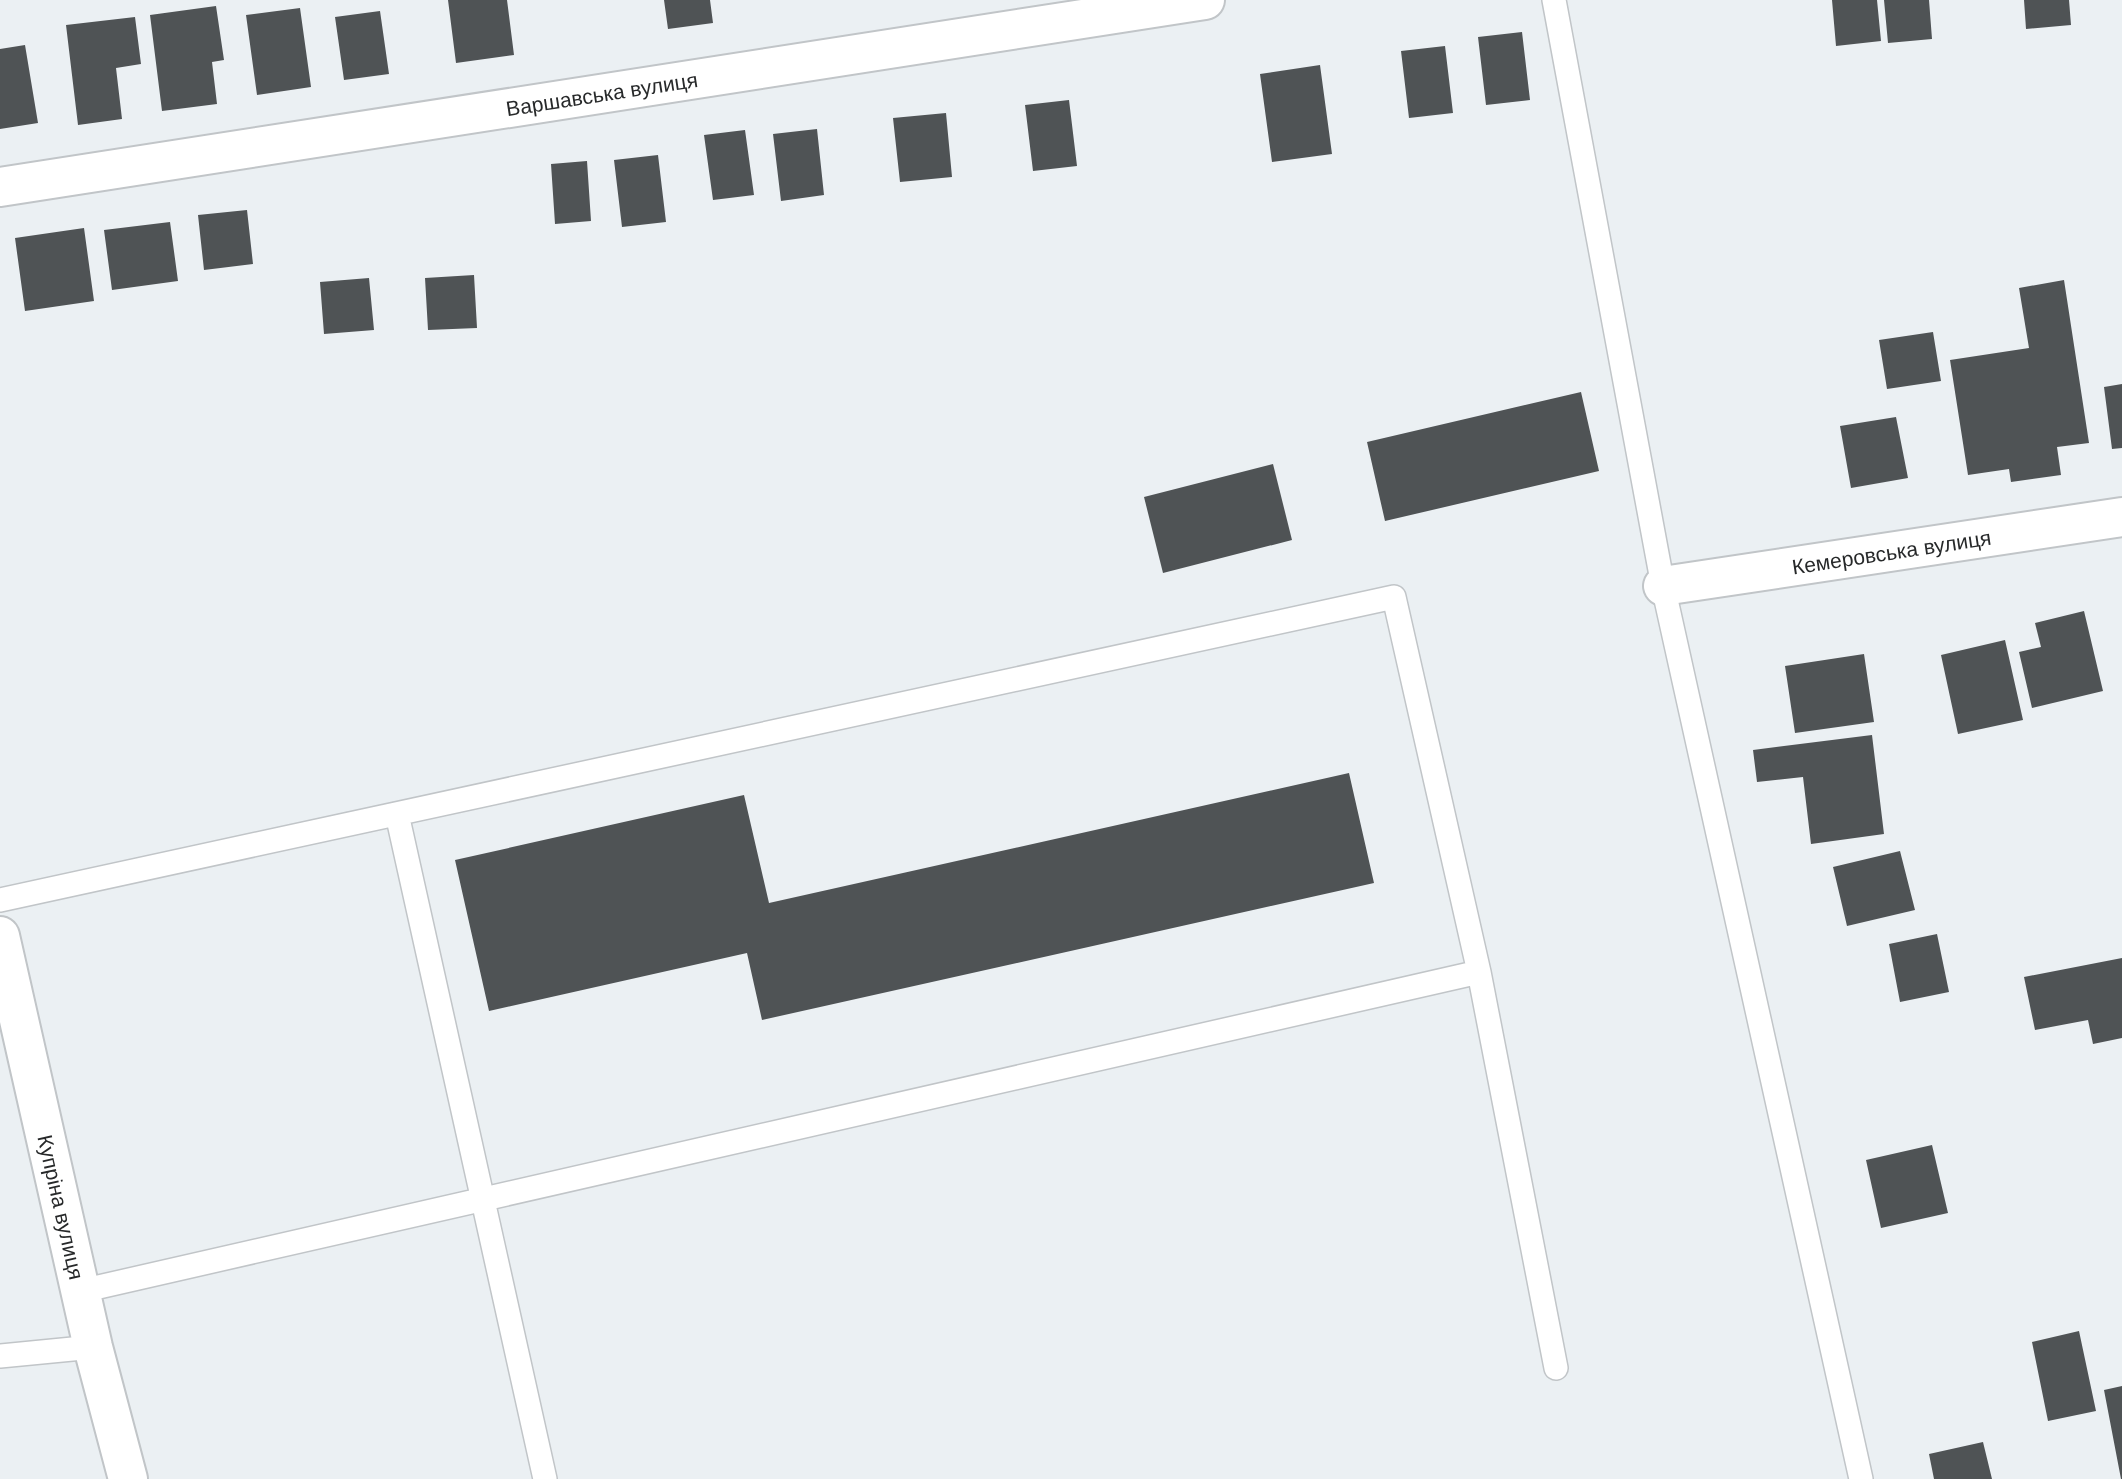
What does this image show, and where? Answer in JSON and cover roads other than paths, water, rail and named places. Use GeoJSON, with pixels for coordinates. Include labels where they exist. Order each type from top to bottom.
{"type":"FeatureCollection","features":[{"type":"Feature","properties":{"kind":"street","name":"Варшавська вулиця"},"geometry":{"type":"LineString","coordinates":[[0,187],[1205,0]]}},
{"type":"Feature","properties":{"kind":"street","name":"Кемеровська вулиця"},"geometry":{"type":"LineString","coordinates":[[1662,586],[2122,517]]}},
{"type":"Feature","properties":{"kind":"street","name":"Купріна вулиця"},"geometry":{"type":"LineString","coordinates":[[0,936],[93,1347],[128,1479]]}},
{"type":"Feature","properties":{"kind":"lane"},"geometry":{"type":"LineString","coordinates":[[1554,0],[1662,586],[1861,1479]]}},
{"type":"Feature","properties":{"kind":"lane"},"geometry":{"type":"LineString","coordinates":[[0,900],[1394,597],[1479,972],[1556,1368]]}},
{"type":"Feature","properties":{"kind":"lane"},"geometry":{"type":"LineString","coordinates":[[397,814],[545,1479]]}},
{"type":"Feature","properties":{"kind":"lane"},"geometry":{"type":"LineString","coordinates":[[81,1291],[1479,972]]}},
{"type":"Feature","properties":{"kind":"lane"},"geometry":{"type":"LineString","coordinates":[[0,1356],[93,1347]]}}]}
